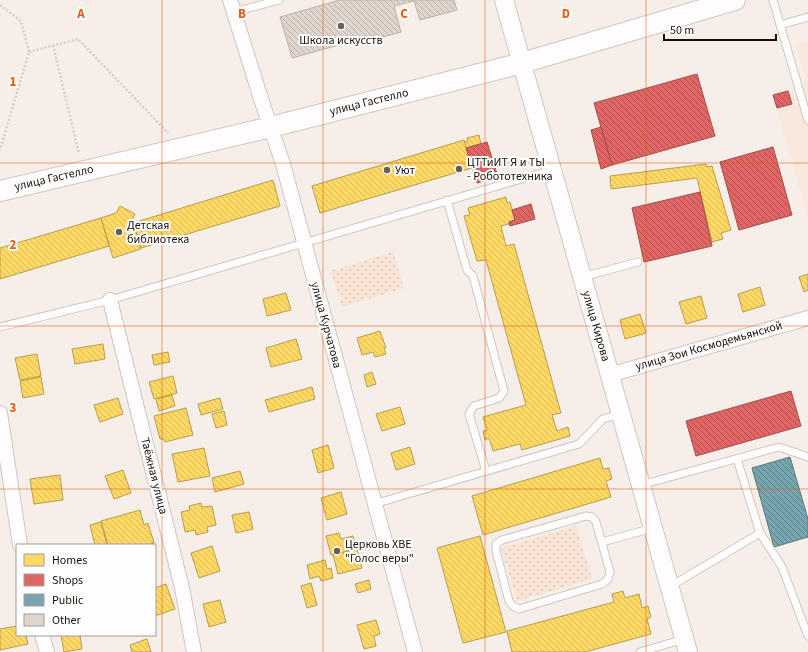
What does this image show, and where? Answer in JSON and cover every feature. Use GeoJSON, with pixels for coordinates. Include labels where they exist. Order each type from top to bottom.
{"type":"FeatureCollection","features":[{"type":"Feature","properties":{"kind":"main road","name":"улица Гастелло"},"geometry":{"type":"LineString","coordinates":[[0,190],[271,127],[522,63],[735,0]]}},
{"type":"Feature","properties":{"kind":"street","name":"улица Кирова"},"geometry":{"type":"LineString","coordinates":[[504,0],[686,646]]}},
{"type":"Feature","properties":{"kind":"street","name":"улица Курчатова"},"geometry":{"type":"LineString","coordinates":[[232,6],[283,164],[415,652]]}},
{"type":"Feature","properties":{"kind":"street","name":"Таёжная улица"},"geometry":{"type":"LineString","coordinates":[[110,300],[182,588],[194,652]]}},
{"type":"Feature","properties":{"kind":"street","name":"улица Зои Космодемьянской"},"geometry":{"type":"LineString","coordinates":[[610,375],[808,318]]}},
{"type":"Feature","properties":{"kind":"street"},"geometry":{"type":"LineString","coordinates":[[0,413],[20,544]]}},
{"type":"Feature","properties":{"kind":"street"},"geometry":{"type":"LineString","coordinates":[[42,636],[47,652]]}},
{"type":"Feature","properties":{"kind":"lane"},"geometry":{"type":"LineString","coordinates":[[232,6],[278,0]]}},
{"type":"Feature","properties":{"kind":"lane"},"geometry":{"type":"LineString","coordinates":[[773,0],[808,120]]}},
{"type":"Feature","properties":{"kind":"lane"},"geometry":{"type":"LineString","coordinates":[[780,26],[808,17]]}},
{"type":"Feature","properties":{"kind":"lane"},"geometry":{"type":"LineString","coordinates":[[0,327],[110,300],[552,170]]}},
{"type":"Feature","properties":{"kind":"lane"},"geometry":{"type":"LineString","coordinates":[[447,200],[467,270],[473,276],[504,391],[499,398],[474,406],[469,414],[486,471]]}},
{"type":"Feature","properties":{"kind":"lane"},"geometry":{"type":"LineString","coordinates":[[582,277],[638,262]]}},
{"type":"Feature","properties":{"kind":"lane"},"geometry":{"type":"LineString","coordinates":[[374,504],[579,444],[603,419],[620,414]]}},
{"type":"Feature","properties":{"kind":"lane"},"geometry":{"type":"LineString","coordinates":[[641,485],[779,447],[808,457]]}},
{"type":"Feature","properties":{"kind":"lane"},"geometry":{"type":"LineString","coordinates":[[737,458],[760,533],[782,567],[808,636]]}},
{"type":"Feature","properties":{"kind":"lane"},"geometry":{"type":"LineString","coordinates":[[586,516],[592,517],[596,522],[602,542],[610,572],[608,579],[602,584],[519,608],[513,606],[509,601],[496,551],[496,544],[502,540],[586,516]]}},
{"type":"Feature","properties":{"kind":"lane"},"geometry":{"type":"LineString","coordinates":[[602,542],[653,528]]}},
{"type":"Feature","properties":{"kind":"lane"},"geometry":{"type":"LineString","coordinates":[[669,586],[760,533]]}},
{"type":"Feature","properties":{"kind":"lane"},"geometry":{"type":"LineString","coordinates":[[640,652],[686,646]]}},
{"type":"Feature","properties":{"kind":"path"},"geometry":{"type":"LineString","coordinates":[[0,5],[20,21],[29,52],[0,150]]}},
{"type":"Feature","properties":{"kind":"path"},"geometry":{"type":"LineString","coordinates":[[29,52],[78,39],[168,133]]}},
{"type":"Feature","properties":{"kind":"path"},"geometry":{"type":"LineString","coordinates":[[53,45],[79,154]]}},
{"type":"Feature","properties":{"kind":"shaded area"},"geometry":{"type":"Polygon","coordinates":[[[808,41],[808,217],[773,95],[807,85],[795,44],[808,41]]]}},
{"type":"Feature","properties":{"kind":"shaded area"},"geometry":{"type":"Polygon","coordinates":[[[393,252],[404,288],[342,307],[331,271],[393,252]]]}},
{"type":"Feature","properties":{"kind":"shaded area"},"geometry":{"type":"Polygon","coordinates":[[[576,526],[592,579],[517,601],[501,548],[576,526]]]}},
{"type":"Feature","properties":{"kind":"building: Homes"},"geometry":{"type":"Polygon","coordinates":[[[479,135],[481,144],[466,148],[464,142],[468,141],[467,138],[479,135]]]}},
{"type":"Feature","properties":{"kind":"building: Homes"},"geometry":{"type":"Polygon","coordinates":[[[464,140],[472,168],[320,213],[312,186],[464,140]]]}},
{"type":"Feature","properties":{"kind":"building: Homes"},"geometry":{"type":"Polygon","coordinates":[[[706,164],[707,167],[712,166],[731,230],[721,233],[723,239],[712,242],[697,178],[611,189],[610,176],[706,164]]]}},
{"type":"Feature","properties":{"kind":"building: Homes"},"geometry":{"type":"Polygon","coordinates":[[[273,180],[280,206],[141,248],[133,223],[273,180]]]}},
{"type":"Feature","properties":{"kind":"building: Homes"},"geometry":{"type":"Polygon","coordinates":[[[506,197],[507,203],[510,202],[515,220],[509,222],[509,224],[501,226],[506,246],[514,244],[561,413],[552,415],[557,431],[568,427],[570,436],[522,450],[520,444],[493,451],[489,438],[485,440],[483,431],[487,430],[483,417],[526,405],[486,260],[477,261],[464,216],[470,215],[468,208],[506,197]]]}},
{"type":"Feature","properties":{"kind":"building: Homes"},"geometry":{"type":"Polygon","coordinates":[[[120,206],[135,214],[132,220],[141,249],[113,258],[101,218],[116,213],[120,206]]]}},
{"type":"Feature","properties":{"kind":"building: Homes"},"geometry":{"type":"Polygon","coordinates":[[[101,218],[109,246],[0,279],[0,248],[101,218]]]}},
{"type":"Feature","properties":{"kind":"building: Homes"},"geometry":{"type":"Polygon","coordinates":[[[808,274],[808,290],[804,292],[799,277],[808,274]]]}},
{"type":"Feature","properties":{"kind":"building: Homes"},"geometry":{"type":"Polygon","coordinates":[[[760,287],[765,305],[743,312],[738,294],[760,287]]]}},
{"type":"Feature","properties":{"kind":"building: Homes"},"geometry":{"type":"Polygon","coordinates":[[[286,293],[291,310],[267,316],[263,299],[286,293]]]}},
{"type":"Feature","properties":{"kind":"building: Homes"},"geometry":{"type":"Polygon","coordinates":[[[701,296],[707,318],[686,324],[679,302],[701,296]]]}},
{"type":"Feature","properties":{"kind":"building: Homes"},"geometry":{"type":"Polygon","coordinates":[[[640,314],[646,333],[625,339],[620,320],[640,314]]]}},
{"type":"Feature","properties":{"kind":"building: Homes"},"geometry":{"type":"Polygon","coordinates":[[[380,331],[386,348],[384,348],[386,354],[375,357],[373,352],[362,355],[357,338],[380,331]]]}},
{"type":"Feature","properties":{"kind":"building: Homes"},"geometry":{"type":"Polygon","coordinates":[[[296,339],[302,359],[271,367],[266,348],[296,339]]]}},
{"type":"Feature","properties":{"kind":"building: Homes"},"geometry":{"type":"Polygon","coordinates":[[[103,344],[105,359],[75,364],[72,349],[103,344]]]}},
{"type":"Feature","properties":{"kind":"building: Homes"},"geometry":{"type":"Polygon","coordinates":[[[168,352],[170,362],[154,365],[152,355],[168,352]]]}},
{"type":"Feature","properties":{"kind":"building: Homes"},"geometry":{"type":"Polygon","coordinates":[[[37,354],[41,376],[20,380],[15,358],[37,354]]]}},
{"type":"Feature","properties":{"kind":"building: Homes"},"geometry":{"type":"Polygon","coordinates":[[[372,372],[376,384],[367,387],[364,375],[372,372]]]}},
{"type":"Feature","properties":{"kind":"building: Homes"},"geometry":{"type":"Polygon","coordinates":[[[173,376],[177,393],[154,399],[149,382],[173,376]]]}},
{"type":"Feature","properties":{"kind":"building: Homes"},"geometry":{"type":"Polygon","coordinates":[[[41,377],[44,394],[23,398],[20,381],[41,377]]]}},
{"type":"Feature","properties":{"kind":"building: Homes"},"geometry":{"type":"Polygon","coordinates":[[[312,387],[315,399],[269,412],[265,400],[312,387]]]}},
{"type":"Feature","properties":{"kind":"building: Homes"},"geometry":{"type":"Polygon","coordinates":[[[172,395],[175,406],[159,411],[156,399],[172,395]]]}},
{"type":"Feature","properties":{"kind":"building: Homes"},"geometry":{"type":"Polygon","coordinates":[[[118,398],[123,414],[100,422],[94,405],[118,398]]]}},
{"type":"Feature","properties":{"kind":"building: Homes"},"geometry":{"type":"Polygon","coordinates":[[[220,398],[223,409],[201,415],[198,404],[220,398]]]}},
{"type":"Feature","properties":{"kind":"building: Homes"},"geometry":{"type":"Polygon","coordinates":[[[400,407],[405,424],[382,431],[376,414],[400,407]]]}},
{"type":"Feature","properties":{"kind":"building: Homes"},"geometry":{"type":"Polygon","coordinates":[[[186,408],[193,435],[165,442],[164,439],[160,439],[154,416],[186,408]]]}},
{"type":"Feature","properties":{"kind":"building: Homes"},"geometry":{"type":"Polygon","coordinates":[[[224,411],[227,425],[216,428],[212,414],[224,411]]]}},
{"type":"Feature","properties":{"kind":"building: Homes"},"geometry":{"type":"Polygon","coordinates":[[[328,445],[334,468],[318,473],[312,450],[328,445]]]}},
{"type":"Feature","properties":{"kind":"building: Homes"},"geometry":{"type":"Polygon","coordinates":[[[410,447],[415,464],[396,470],[391,453],[410,447]]]}},
{"type":"Feature","properties":{"kind":"building: Homes"},"geometry":{"type":"Polygon","coordinates":[[[204,448],[210,476],[178,482],[172,454],[204,448]]]}},
{"type":"Feature","properties":{"kind":"building: Homes"},"geometry":{"type":"Polygon","coordinates":[[[600,458],[603,469],[609,468],[612,479],[606,481],[611,497],[483,535],[472,496],[600,458]]]}},
{"type":"Feature","properties":{"kind":"building: Homes"},"geometry":{"type":"Polygon","coordinates":[[[123,470],[131,493],[114,499],[105,476],[123,470]]]}},
{"type":"Feature","properties":{"kind":"building: Homes"},"geometry":{"type":"Polygon","coordinates":[[[240,471],[244,484],[215,492],[212,478],[240,471]]]}},
{"type":"Feature","properties":{"kind":"building: Homes"},"geometry":{"type":"Polygon","coordinates":[[[60,475],[63,500],[34,504],[30,479],[60,475]]]}},
{"type":"Feature","properties":{"kind":"building: Homes"},"geometry":{"type":"Polygon","coordinates":[[[341,492],[347,514],[327,520],[321,498],[341,492]]]}},
{"type":"Feature","properties":{"kind":"building: Homes"},"geometry":{"type":"Polygon","coordinates":[[[201,503],[202,507],[212,506],[216,525],[207,527],[208,532],[196,535],[195,530],[185,532],[181,512],[190,510],[189,506],[201,503]]]}},
{"type":"Feature","properties":{"kind":"building: Homes"},"geometry":{"type":"Polygon","coordinates":[[[140,510],[144,525],[148,523],[154,543],[108,544],[101,521],[140,510]]]}},
{"type":"Feature","properties":{"kind":"building: Homes"},"geometry":{"type":"Polygon","coordinates":[[[249,512],[253,529],[236,533],[232,515],[249,512]]]}},
{"type":"Feature","properties":{"kind":"building: Homes"},"geometry":{"type":"Polygon","coordinates":[[[101,522],[107,544],[95,544],[90,525],[101,522]]]}},
{"type":"Feature","properties":{"kind":"building: Homes"},"geometry":{"type":"Polygon","coordinates":[[[339,533],[341,539],[353,536],[357,549],[331,555],[326,536],[339,533]]]}},
{"type":"Feature","properties":{"kind":"building: Homes"},"geometry":{"type":"Polygon","coordinates":[[[480,536],[506,632],[463,643],[437,548],[480,536]]]}},
{"type":"Feature","properties":{"kind":"building: Homes"},"geometry":{"type":"Polygon","coordinates":[[[212,546],[220,571],[199,578],[191,553],[212,546]]]}},
{"type":"Feature","properties":{"kind":"building: Homes"},"geometry":{"type":"Polygon","coordinates":[[[357,549],[362,568],[338,574],[333,555],[357,549]]]}},
{"type":"Feature","properties":{"kind":"building: Homes"},"geometry":{"type":"Polygon","coordinates":[[[325,560],[327,569],[331,568],[333,578],[321,581],[319,576],[310,579],[307,565],[325,560]]]}},
{"type":"Feature","properties":{"kind":"building: Homes"},"geometry":{"type":"Polygon","coordinates":[[[369,580],[371,589],[358,593],[355,584],[369,580]]]}},
{"type":"Feature","properties":{"kind":"building: Homes"},"geometry":{"type":"Polygon","coordinates":[[[311,583],[317,605],[307,608],[301,586],[311,583]]]}},
{"type":"Feature","properties":{"kind":"building: Homes"},"geometry":{"type":"Polygon","coordinates":[[[166,584],[175,609],[156,616],[156,588],[166,584]]]}},
{"type":"Feature","properties":{"kind":"building: Homes"},"geometry":{"type":"Polygon","coordinates":[[[623,591],[625,598],[639,594],[642,608],[648,606],[651,617],[647,619],[651,634],[585,652],[512,652],[507,631],[614,602],[612,594],[623,591]]]}},
{"type":"Feature","properties":{"kind":"building: Homes"},"geometry":{"type":"Polygon","coordinates":[[[220,600],[226,622],[209,627],[203,604],[220,600]]]}},
{"type":"Feature","properties":{"kind":"building: Homes"},"geometry":{"type":"Polygon","coordinates":[[[376,620],[380,634],[374,636],[376,646],[364,649],[357,625],[376,620]]]}},
{"type":"Feature","properties":{"kind":"building: Homes"},"geometry":{"type":"Polygon","coordinates":[[[16,626],[16,636],[26,636],[28,644],[0,650],[0,629],[16,626]]]}},
{"type":"Feature","properties":{"kind":"building: Homes"},"geometry":{"type":"Polygon","coordinates":[[[61,636],[80,636],[82,649],[64,652],[61,636]]]}},
{"type":"Feature","properties":{"kind":"building: Homes"},"geometry":{"type":"Polygon","coordinates":[[[147,639],[151,652],[132,652],[130,645],[147,639]]]}},
{"type":"Feature","properties":{"kind":"building: Shops"},"geometry":{"type":"Polygon","coordinates":[[[697,74],[715,136],[612,165],[594,103],[697,74]]]}},
{"type":"Feature","properties":{"kind":"building: Shops"},"geometry":{"type":"Polygon","coordinates":[[[788,91],[792,104],[777,108],[773,95],[788,91]]]}},
{"type":"Feature","properties":{"kind":"building: Shops"},"geometry":{"type":"Polygon","coordinates":[[[601,127],[612,165],[601,169],[591,130],[601,127]]]}},
{"type":"Feature","properties":{"kind":"building: Shops"},"geometry":{"type":"Polygon","coordinates":[[[487,142],[498,177],[477,183],[466,148],[487,142]]]}},
{"type":"Feature","properties":{"kind":"building: Shops"},"geometry":{"type":"Polygon","coordinates":[[[773,147],[792,215],[739,230],[720,162],[773,147]]]}},
{"type":"Feature","properties":{"kind":"building: Shops"},"geometry":{"type":"Polygon","coordinates":[[[700,192],[712,246],[644,262],[632,208],[700,192]]]}},
{"type":"Feature","properties":{"kind":"building: Shops"},"geometry":{"type":"Polygon","coordinates":[[[531,204],[535,219],[510,226],[509,222],[515,220],[512,210],[531,204]]]}},
{"type":"Feature","properties":{"kind":"building: Shops"},"geometry":{"type":"Polygon","coordinates":[[[791,391],[801,426],[696,456],[686,421],[791,391]]]}},
{"type":"Feature","properties":{"kind":"building: Public"},"geometry":{"type":"Polygon","coordinates":[[[790,457],[808,519],[808,537],[774,547],[752,468],[790,457]]]}},
{"type":"Feature","properties":{"kind":"building: Other","name":"Школа искусств"},"geometry":{"type":"Polygon","coordinates":[[[340,0],[454,0],[457,10],[420,20],[414,1],[394,6],[401,32],[379,38],[378,34],[292,58],[280,17],[340,0]]]}},
{"type":"Feature","properties":{"kind":"place","name":"Школа искусств"},"geometry":{"type":"Point","coordinates":[341,26]}},
{"type":"Feature","properties":{"kind":"place","name":"ЦТТиИТ Я и ТЫ - Робототехника"},"geometry":{"type":"Point","coordinates":[459,169]}},
{"type":"Feature","properties":{"kind":"place","name":"Уют"},"geometry":{"type":"Point","coordinates":[387,170]}},
{"type":"Feature","properties":{"kind":"place","name":"Детская библиотека"},"geometry":{"type":"Point","coordinates":[119,232]}},
{"type":"Feature","properties":{"kind":"place","name":"Церковь ХВЕ \"Голос веры\""},"geometry":{"type":"Point","coordinates":[337,551]}}]}
